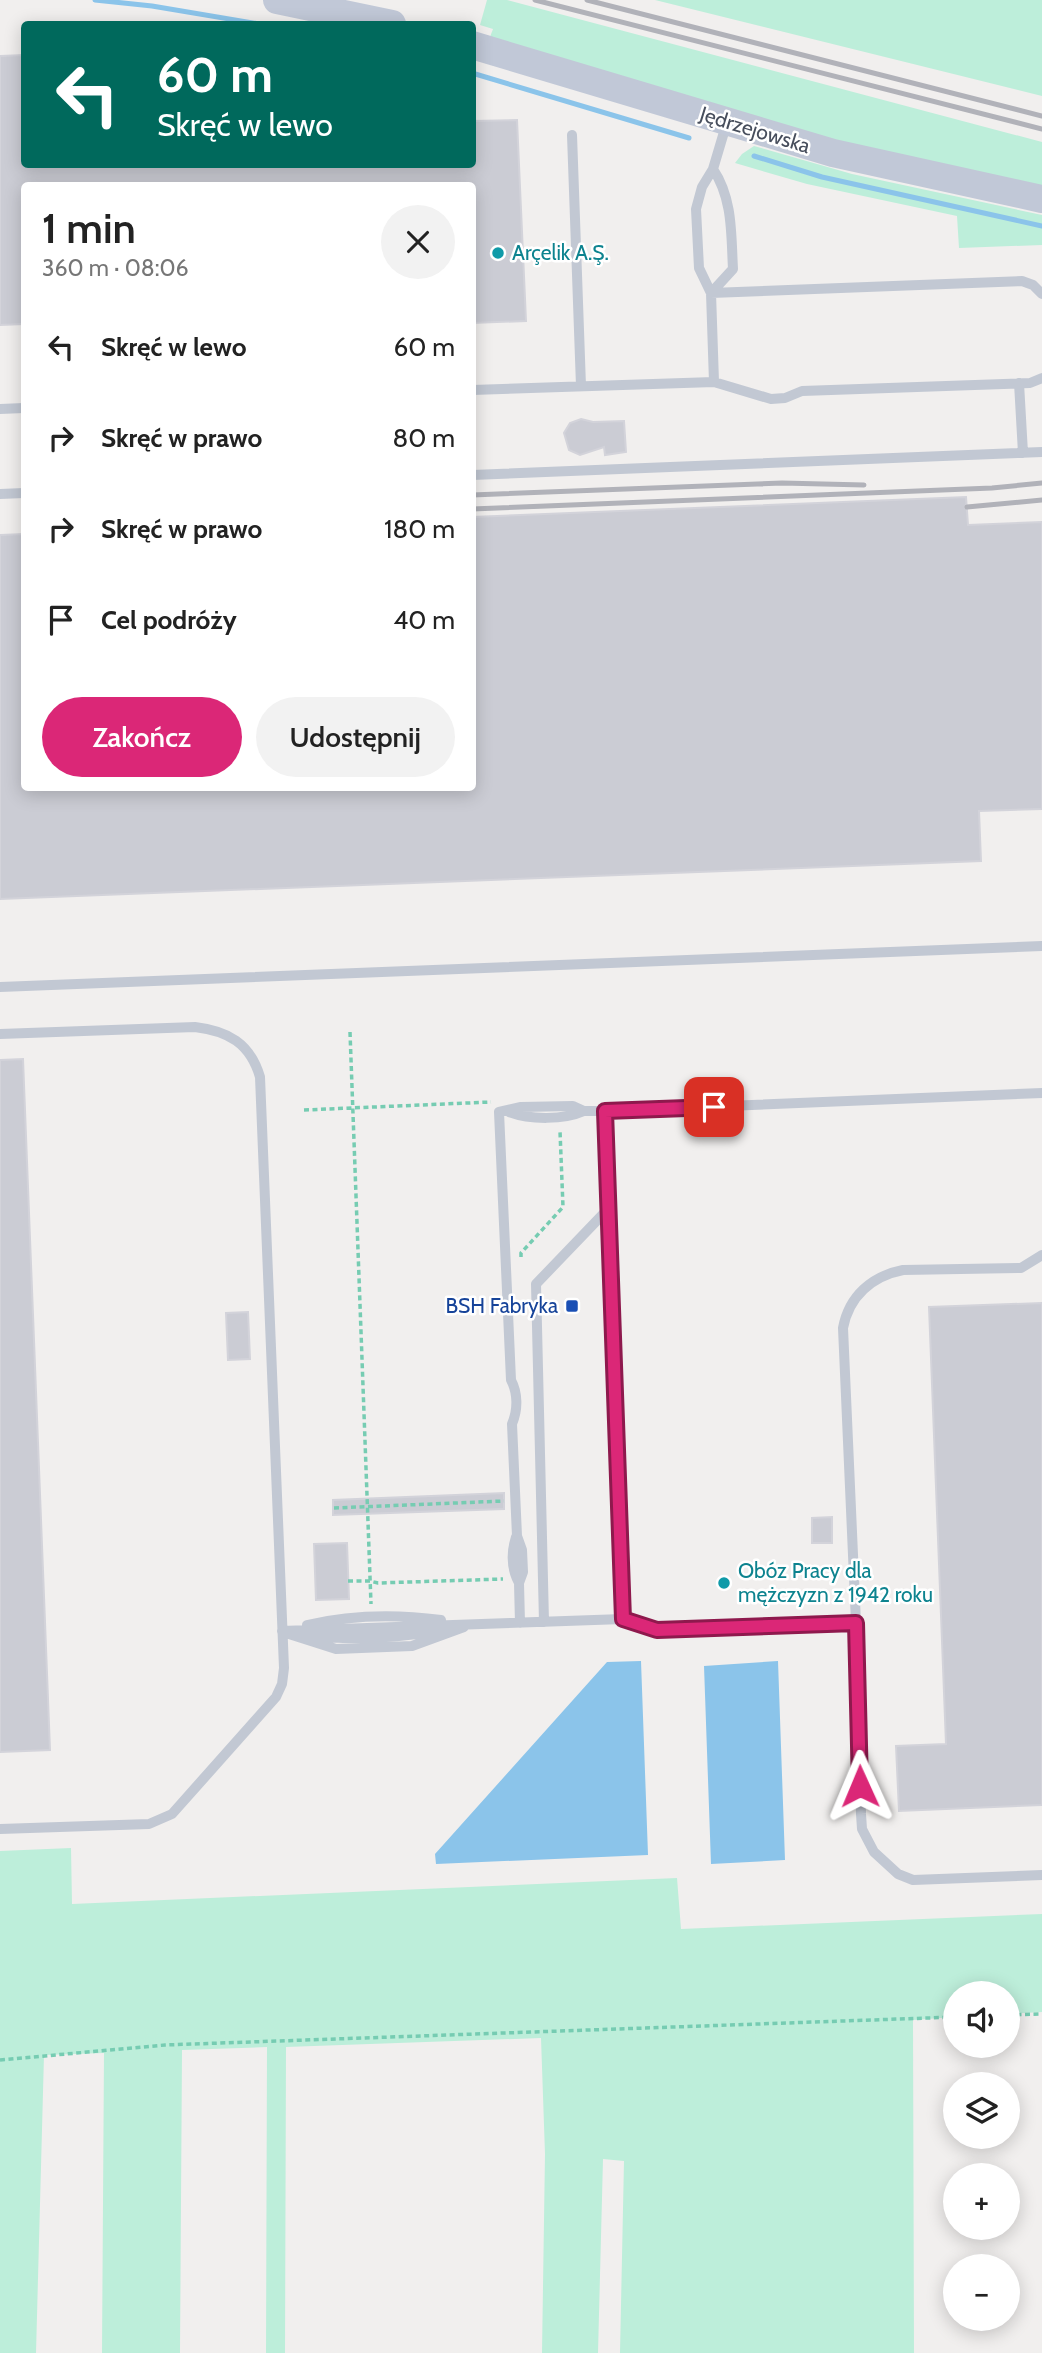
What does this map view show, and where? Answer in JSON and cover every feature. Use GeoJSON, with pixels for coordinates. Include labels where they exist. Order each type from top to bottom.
{"type":"FeatureCollection","features":[{"type":"Feature","properties":{"kind":"street"},"geometry":{"type":"LineString","coordinates":[[277,0],[378,21]]}},
{"type":"Feature","properties":{"kind":"street","name":"Jędrzejowska"},"geometry":{"type":"LineString","coordinates":[[476,45],[833,153],[1042,199]]}},
{"type":"Feature","properties":{"kind":"lane"},"geometry":{"type":"LineString","coordinates":[[714,382],[711,293],[699,268],[696,209],[702,187],[713,169],[727,122]]}},
{"type":"Feature","properties":{"kind":"lane"},"geometry":{"type":"LineString","coordinates":[[572,135],[581,386]]}},
{"type":"Feature","properties":{"kind":"lane"},"geometry":{"type":"LineString","coordinates":[[711,293],[733,269],[728,200],[723,184],[713,169]]}},
{"type":"Feature","properties":{"kind":"lane"},"geometry":{"type":"LineString","coordinates":[[711,293],[1022,281],[1033,285],[1042,294]]}},
{"type":"Feature","properties":{"kind":"lane"},"geometry":{"type":"LineString","coordinates":[[476,390],[714,382],[763,397],[779,399],[802,391],[1030,383],[1042,378]]}},
{"type":"Feature","properties":{"kind":"lane"},"geometry":{"type":"LineString","coordinates":[[1019,383],[1023,453]]}},
{"type":"Feature","properties":{"kind":"lane"},"geometry":{"type":"LineString","coordinates":[[0,409],[21,408]]}},
{"type":"Feature","properties":{"kind":"lane"},"geometry":{"type":"LineString","coordinates":[[476,475],[1042,452]]}},
{"type":"Feature","properties":{"kind":"lane"},"geometry":{"type":"LineString","coordinates":[[0,494],[21,493]]}},
{"type":"Feature","properties":{"kind":"lane"},"geometry":{"type":"LineString","coordinates":[[0,987],[1042,946]]}},
{"type":"Feature","properties":{"kind":"lane"},"geometry":{"type":"LineString","coordinates":[[0,1034],[195,1027],[214,1029],[246,1046],[256,1062],[260,1076],[284,1668],[282,1684],[276,1697],[172,1814],[149,1824],[0,1829]]}},
{"type":"Feature","properties":{"kind":"lane"},"geometry":{"type":"LineString","coordinates":[[520,1623],[519,1583],[513,1572],[512,1550],[517,1536],[512,1424],[517,1414],[515,1389],[510,1380],[499,1112],[509,1112],[521,1107],[573,1106],[584,1111],[605,1111],[1042,1093]]}},
{"type":"Feature","properties":{"kind":"lane"},"geometry":{"type":"LineString","coordinates":[[605,1111],[623,1619]]}},
{"type":"Feature","properties":{"kind":"lane"},"geometry":{"type":"LineString","coordinates":[[544,1622],[536,1284],[608,1209]]}},
{"type":"Feature","properties":{"kind":"lane"},"geometry":{"type":"LineString","coordinates":[[1042,1255],[1021,1268],[903,1270],[889,1273],[874,1280],[861,1291],[845,1316],[843,1328],[862,1821],[866,1839],[874,1852],[898,1874],[913,1880],[1042,1875]]}},
{"type":"Feature","properties":{"kind":"lane"},"geometry":{"type":"LineString","coordinates":[[282,1631],[335,1619],[411,1616],[472,1624]]}},
{"type":"Feature","properties":{"kind":"lane"},"geometry":{"type":"LineString","coordinates":[[282,1631],[623,1619],[657,1630],[856,1623]]}},
{"type":"Feature","properties":{"kind":"lane"},"geometry":{"type":"LineString","coordinates":[[282,1631],[336,1649],[412,1646],[472,1624]]}},
{"type":"Feature","properties":{"kind":"path"},"geometry":{"type":"LineString","coordinates":[[350,1032],[372,1618]]}},
{"type":"Feature","properties":{"kind":"path"},"geometry":{"type":"LineString","coordinates":[[334,1508],[515,1500]]}},
{"type":"Feature","properties":{"kind":"path"},"geometry":{"type":"LineString","coordinates":[[1020,2015],[1042,2014]]}},
{"type":"Feature","properties":{"kind":"path"},"geometry":{"type":"LineString","coordinates":[[0,2060],[165,2045],[943,2017]]}},
{"type":"Feature","properties":{"kind":"green space"},"geometry":{"type":"Polygon","coordinates":[[[487,0],[507,0],[1042,142],[1042,186],[842,142],[490,37],[493,29],[480,25],[487,0]]]}},
{"type":"Feature","properties":{"kind":"green space"},"geometry":{"type":"Polygon","coordinates":[[[655,0],[1042,0],[1042,96],[655,0]]]}},
{"type":"Feature","properties":{"kind":"green space"},"geometry":{"type":"Polygon","coordinates":[[[754,146],[852,174],[1042,215],[1042,245],[959,248],[957,216],[807,184],[735,163],[754,146]]]}},
{"type":"Feature","properties":{"kind":"green space"},"geometry":{"type":"Polygon","coordinates":[[[71,1848],[72,1904],[677,1878],[681,1929],[1042,1914],[1042,2012],[1020,2013],[1020,1981],[943,1981],[943,2018],[913,2020],[914,2353],[620,2353],[624,2161],[603,2159],[598,2353],[542,2353],[545,2154],[541,2038],[286,2047],[285,2353],[266,2353],[267,2047],[182,2050],[180,2353],[102,2353],[104,2053],[44,2055],[36,2353],[0,2353],[0,1851],[71,1848]]]}},
{"type":"Feature","properties":{"kind":"water"},"geometry":{"type":"Polygon","coordinates":[[[641,1661],[648,1855],[436,1864],[435,1854],[607,1662],[641,1661]]]}},
{"type":"Feature","properties":{"kind":"water"},"geometry":{"type":"Polygon","coordinates":[[[778,1661],[785,1860],[711,1864],[704,1666],[778,1661]]]}},
{"type":"Feature","properties":{"kind":"building","name":"Arçelik A.Ş."},"geometry":{"type":"Polygon","coordinates":[[[21,55],[21,168],[476,168],[476,121],[517,120],[526,321],[476,323],[476,182],[21,182],[21,324],[0,325],[0,56],[21,55]]]}},
{"type":"Feature","properties":{"kind":"building"},"geometry":{"type":"Polygon","coordinates":[[[581,419],[593,422],[624,421],[626,452],[605,455],[604,447],[580,455],[569,450],[564,433],[570,423],[581,419]]]}},
{"type":"Feature","properties":{"kind":"building"},"geometry":{"type":"Polygon","coordinates":[[[966,497],[968,525],[1042,522],[1042,809],[979,811],[981,861],[0,899],[0,535],[21,534],[21,791],[476,791],[476,517],[966,497]]]}},
{"type":"Feature","properties":{"kind":"building"},"geometry":{"type":"Polygon","coordinates":[[[23,1059],[50,1750],[0,1752],[0,1060],[23,1059]]]}},
{"type":"Feature","properties":{"kind":"building"},"geometry":{"type":"Polygon","coordinates":[[[1042,1303],[1042,1805],[899,1811],[896,1746],[946,1744],[929,1307],[1042,1303]]]}},
{"type":"Feature","properties":{"kind":"building"},"geometry":{"type":"Polygon","coordinates":[[[248,1312],[250,1359],[228,1360],[226,1313],[248,1312]]]}},
{"type":"Feature","properties":{"kind":"building"},"geometry":{"type":"Polygon","coordinates":[[[504,1493],[504,1509],[333,1515],[333,1500],[504,1493]]]}},
{"type":"Feature","properties":{"kind":"building"},"geometry":{"type":"Polygon","coordinates":[[[832,1517],[832,1543],[812,1543],[812,1518],[832,1517]]]}},
{"type":"Feature","properties":{"kind":"building"},"geometry":{"type":"Polygon","coordinates":[[[347,1543],[349,1599],[316,1600],[314,1544],[347,1543]]]}},
{"type":"Feature","properties":{"kind":"waterway"},"geometry":{"type":"LineString","coordinates":[[95,0],[152,6],[241,21]]}},
{"type":"Feature","properties":{"kind":"waterway"},"geometry":{"type":"LineString","coordinates":[[476,74],[689,138]]}},
{"type":"Feature","properties":{"kind":"waterway"},"geometry":{"type":"LineString","coordinates":[[754,156],[822,177],[1042,226]]}},
{"type":"Feature","properties":{"kind":"railway"},"geometry":{"type":"LineString","coordinates":[[535,0],[1042,129]]}},
{"type":"Feature","properties":{"kind":"railway"},"geometry":{"type":"LineString","coordinates":[[587,0],[1042,116]]}},
{"type":"Feature","properties":{"kind":"railway"},"geometry":{"type":"LineString","coordinates":[[476,495],[782,483],[864,485]]}},
{"type":"Feature","properties":{"kind":"railway"},"geometry":{"type":"LineString","coordinates":[[476,509],[992,488],[1042,483]]}},
{"type":"Feature","properties":{"kind":"railway"},"geometry":{"type":"LineString","coordinates":[[967,507],[1042,500]]}},
{"type":"Feature","properties":{"kind":"place","name":"Arçelik A.Ş."},"geometry":{"type":"Point","coordinates":[498,253]}},
{"type":"Feature","properties":{"kind":"place","name":"BSH Fabryka"},"geometry":{"type":"Point","coordinates":[572,1306]}},
{"type":"Feature","properties":{"kind":"place","name":"Obóz Pracy dla mężczyzn z 1942 roku"},"geometry":{"type":"Point","coordinates":[724,1583]}},
{"type":"Feature","properties":{"kind":"route"},"geometry":{"type":"LineString","coordinates":[[714,1107],[605,1111],[623,1619],[657,1630],[856,1623],[860,1786]]}}]}
